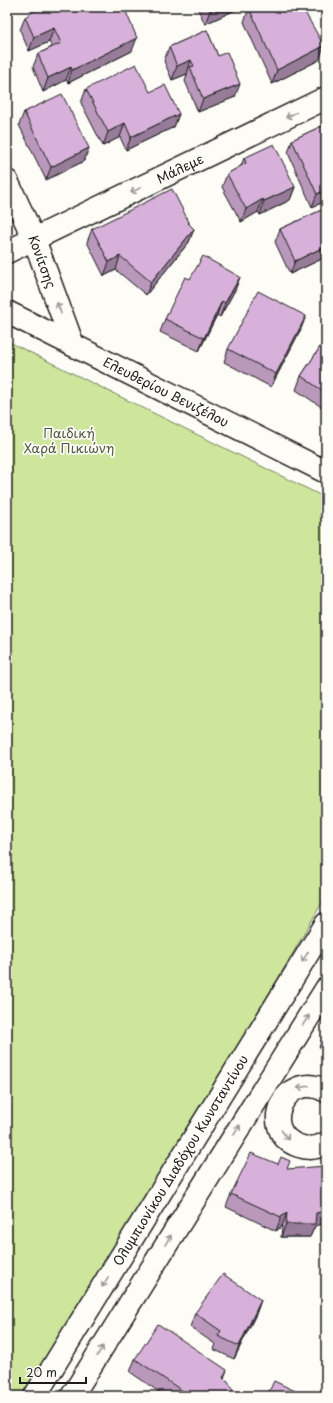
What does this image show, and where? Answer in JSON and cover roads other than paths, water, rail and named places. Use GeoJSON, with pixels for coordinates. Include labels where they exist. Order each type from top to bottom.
{"type":"FeatureCollection","features":[{"type":"Feature","properties":{"kind":"street","name":"Μάλεμε"},"geometry":{"type":"LineString","coordinates":[[7,252],[326,98]]}},
{"type":"Feature","properties":{"kind":"street","name":"Κονίτσης"},"geometry":{"type":"LineString","coordinates":[[7,181],[34,239],[73,345]]}},
{"type":"Feature","properties":{"kind":"street","name":"Ελευθερίου Βενιζέλου"},"geometry":{"type":"LineString","coordinates":[[7,312],[326,472]]}},
{"type":"Feature","properties":{"kind":"street","name":"Ολυμπιονίκου Διαδόχου Κωνσταντίνου"},"geometry":{"type":"LineString","coordinates":[[35,1396],[326,924]]}},
{"type":"Feature","properties":{"kind":"street"},"geometry":{"type":"LineString","coordinates":[[72,1396],[326,989]]}},
{"type":"Feature","properties":{"kind":"street"},"geometry":{"type":"LineString","coordinates":[[326,1091],[309,1086],[300,1087],[290,1092],[283,1099],[279,1108],[278,1119],[280,1129],[286,1138],[294,1144],[304,1148],[314,1148],[326,1143]]}},
{"type":"Feature","properties":{"kind":"park label","name":"Παιδική Χαρά Πικιώνη"},"geometry":{"type":"Point","coordinates":[69,440]}}]}
